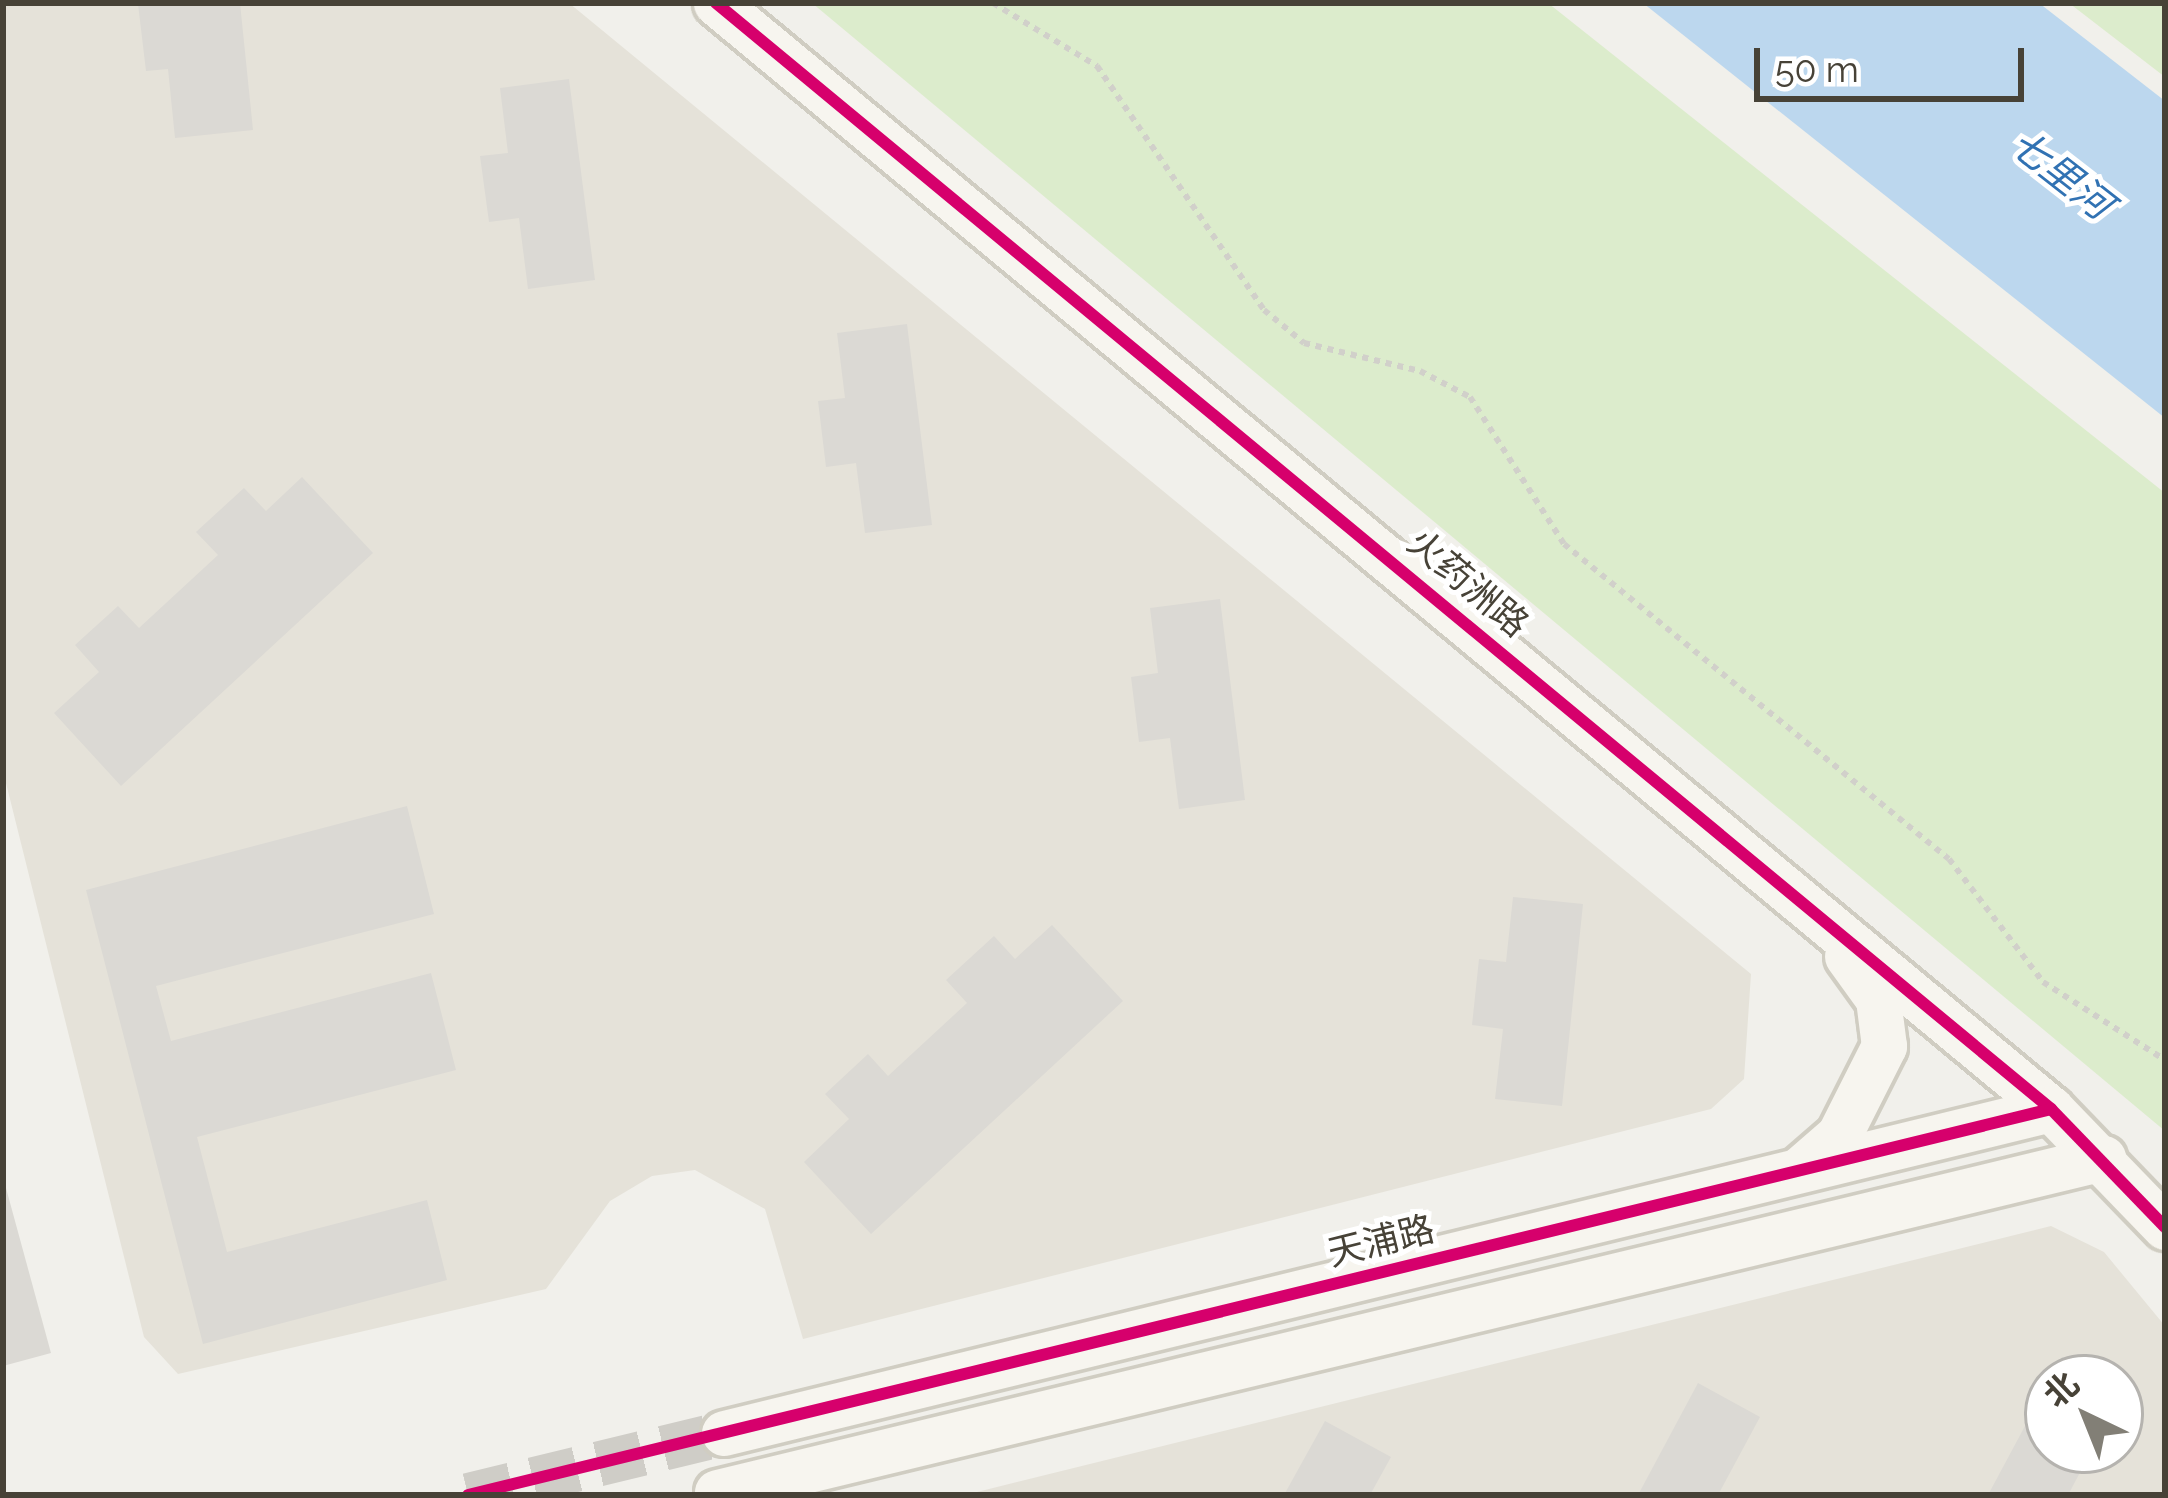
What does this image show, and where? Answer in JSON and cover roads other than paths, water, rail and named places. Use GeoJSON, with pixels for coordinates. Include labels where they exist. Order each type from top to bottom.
{"type":"FeatureCollection","features":[{"type":"Feature","properties":{"kind":"street","name":"火药洲路"},"geometry":{"type":"LineString","coordinates":[[716,3],[2051,1109],[2165,1227]]}},
{"type":"Feature","properties":{"kind":"street"},"geometry":{"type":"LineString","coordinates":[[1798,1170],[1839,1136],[1884,1046],[1878,999],[1814,910]]}},
{"type":"Feature","properties":{"kind":"street","name":"天浦路"},"geometry":{"type":"LineString","coordinates":[[724,1433],[2051,1109]]}},
{"type":"Feature","properties":{"kind":"street"},"geometry":{"type":"LineString","coordinates":[[717,1492],[2103,1158]]}},
{"type":"Feature","properties":{"kind":"water","name":"七里河"},"geometry":{"type":"Polygon","coordinates":[[[1643,3],[2039,3],[2165,101],[2165,418],[1643,3]]]}},
{"type":"Feature","properties":{"kind":"tunnel"},"geometry":{"type":"LineString","coordinates":[[468,1495],[724,1433]]}}]}
